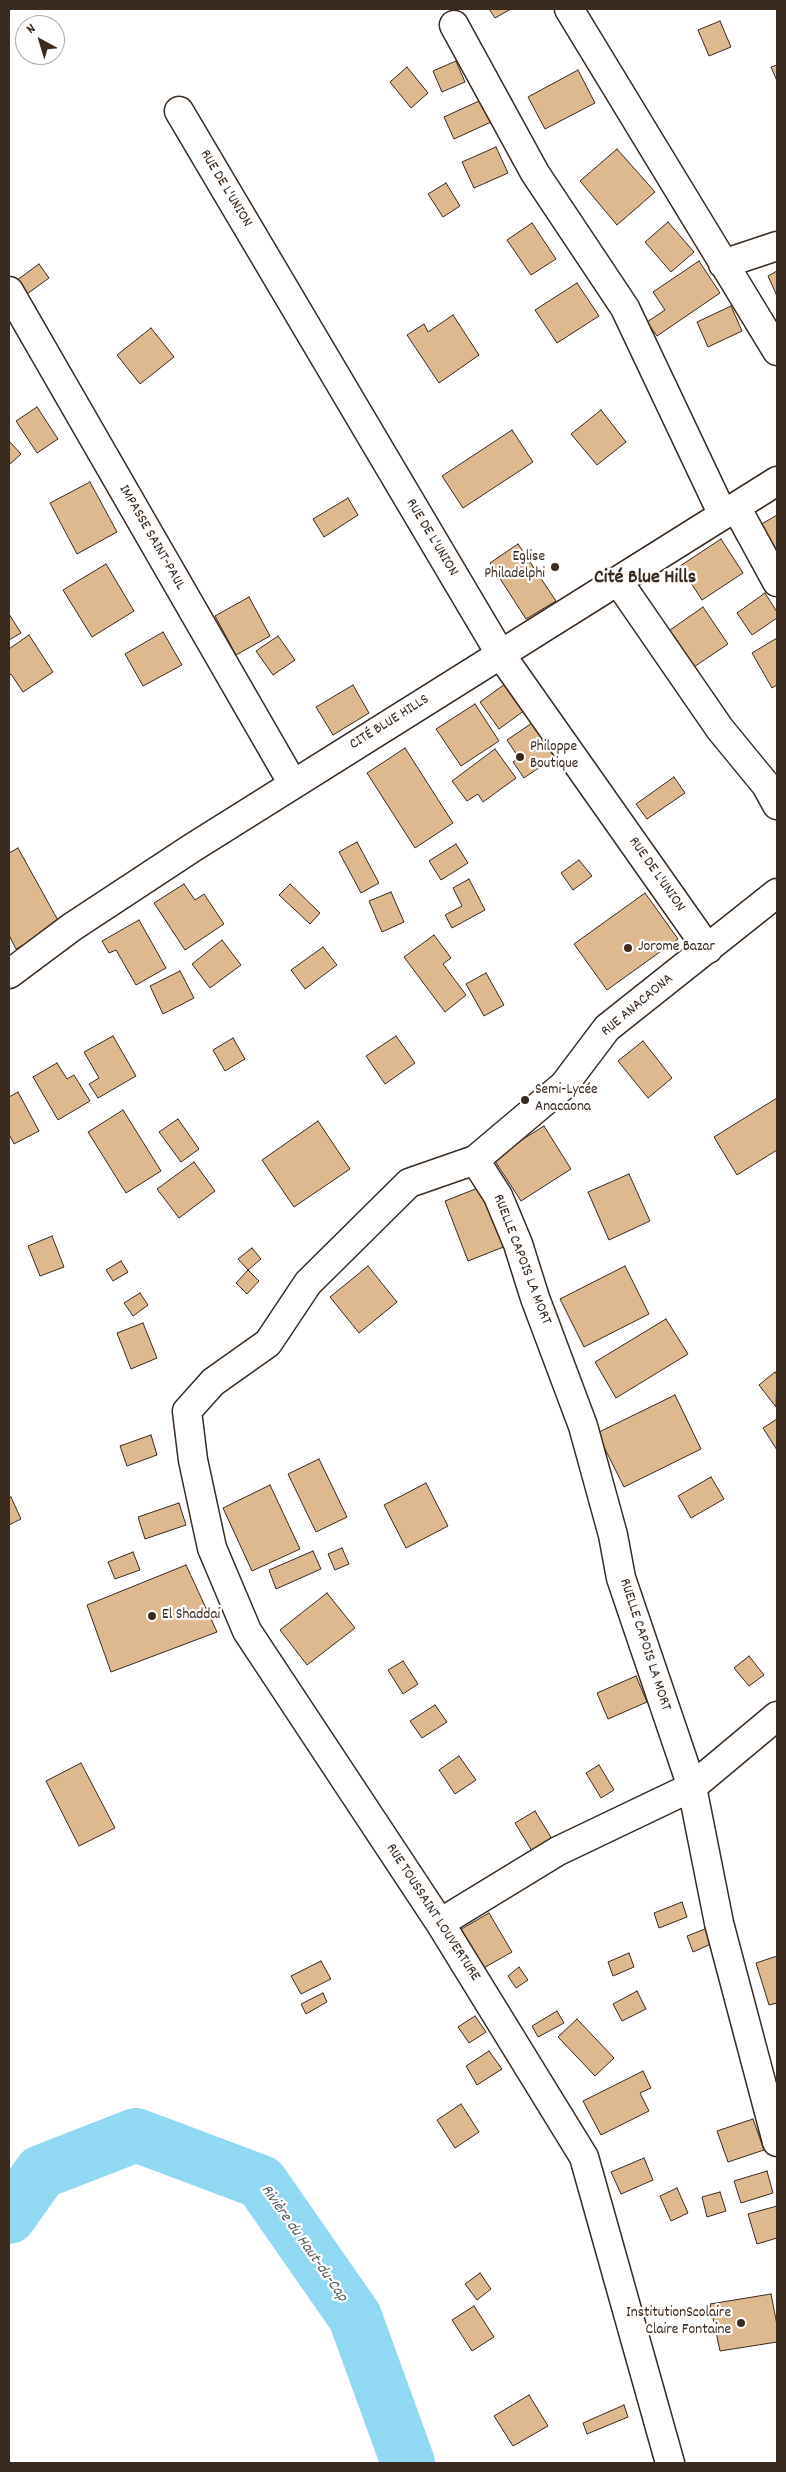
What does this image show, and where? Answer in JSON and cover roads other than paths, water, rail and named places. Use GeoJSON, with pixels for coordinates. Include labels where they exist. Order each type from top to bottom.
{"type":"FeatureCollection","features":[{"type":"Feature","properties":{"kind":"street"},"geometry":{"type":"LineString","coordinates":[[569,9],[777,352]]}},
{"type":"Feature","properties":{"kind":"street"},"geometry":{"type":"LineString","coordinates":[[454,25],[534,173],[625,308],[729,511],[777,582]]}},
{"type":"Feature","properties":{"kind":"street","name":"RUE DE L'UNION"},"geometry":{"type":"LineString","coordinates":[[179,112],[500,655],[708,949]]}},
{"type":"Feature","properties":{"kind":"street"},"geometry":{"type":"LineString","coordinates":[[724,264],[777,246]]}},
{"type":"Feature","properties":{"kind":"street","name":"IMPASSE SAINT-PAUL"},"geometry":{"type":"LineString","coordinates":[[9,291],[293,784]]}},
{"type":"Feature","properties":{"kind":"street","name":"CITÉ BLUE HILLS"},"geometry":{"type":"LineString","coordinates":[[9,974],[72,927],[293,784],[777,481]]}},
{"type":"Feature","properties":{"kind":"street"},"geometry":{"type":"LineString","coordinates":[[618,581],[720,728],[766,785],[777,805]]}},
{"type":"Feature","properties":{"kind":"street","name":"RUE ANACAONA"},"geometry":{"type":"LineString","coordinates":[[213,1382],[268,1342],[308,1283],[409,1182],[475,1160],[564,1085],[607,1028],[777,893]]}},
{"type":"Feature","properties":{"kind":"street","name":"RUELLE CAPOIS LA MORT"},"geometry":{"type":"LineString","coordinates":[[475,1160],[498,1196],[518,1244],[535,1298],[583,1426],[613,1535],[622,1578],[692,1787],[718,1923],[777,2142]]}},
{"type":"Feature","properties":{"kind":"street","name":"RUE TOUSSAINT LOUVERTURE"},"geometry":{"type":"LineString","coordinates":[[213,1382],[187,1411],[194,1460],[212,1548],[247,1631],[440,1923],[584,2157],[670,2463]]}},
{"type":"Feature","properties":{"kind":"street"},"geometry":{"type":"LineString","coordinates":[[440,1923],[558,1850],[692,1787],[777,1716]]}},
{"type":"Feature","properties":{"kind":"waterway","name":"Rivière du Haut-du-Cap"},"geometry":{"type":"LineString","coordinates":[[9,2217],[41,2172],[136,2135],[261,2182],[355,2317],[408,2463]]}},
{"type":"Feature","properties":{"kind":"place","name":"Eglise Philadelphi"},"geometry":{"type":"Point","coordinates":[555,567]}},
{"type":"Feature","properties":{"kind":"place","name":"Philoppe Boutique"},"geometry":{"type":"Point","coordinates":[520,757]}},
{"type":"Feature","properties":{"kind":"place","name":"Jorome Bazar"},"geometry":{"type":"Point","coordinates":[628,948]}},
{"type":"Feature","properties":{"kind":"place","name":"Semi-Lycée Anacaona"},"geometry":{"type":"Point","coordinates":[525,1100]}},
{"type":"Feature","properties":{"kind":"place","name":"El Shaddai"},"geometry":{"type":"Point","coordinates":[152,1616]}},
{"type":"Feature","properties":{"kind":"place","name":"InstitutionScolaire Claire Fontaine"},"geometry":{"type":"Point","coordinates":[741,2323]}},
{"type":"Feature","properties":{"kind":"district","name":"Cité Blue Hills"},"geometry":{"type":"Point","coordinates":[645,579]}}]}
